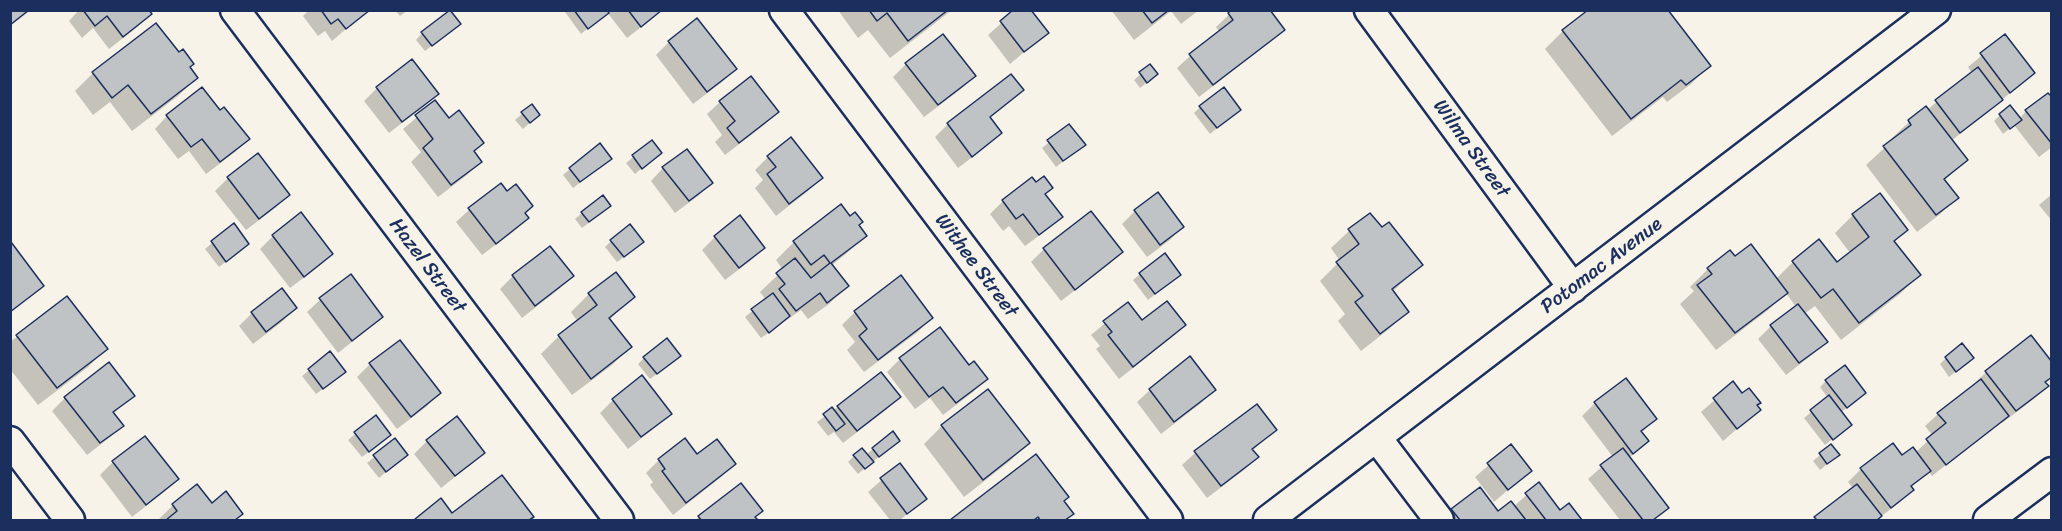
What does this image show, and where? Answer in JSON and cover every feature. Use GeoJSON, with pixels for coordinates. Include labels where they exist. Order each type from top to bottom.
{"type":"FeatureCollection","features":[{"type":"Feature","properties":{"kind":"street","name":"Hazel Street"},"geometry":{"type":"LineString","coordinates":[[235,10],[619,520]]}},
{"type":"Feature","properties":{"kind":"street","name":"Withee Street"},"geometry":{"type":"LineString","coordinates":[[784,10],[1168,520]]}},
{"type":"Feature","properties":{"kind":"street","name":"Wilma Street"},"geometry":{"type":"LineString","coordinates":[[1369,10],[1573,288]]}},
{"type":"Feature","properties":{"kind":"street","name":"Potomac Avenue"},"geometry":{"type":"LineString","coordinates":[[1268,520],[1936,10]]}},
{"type":"Feature","properties":{"kind":"street"},"geometry":{"type":"LineString","coordinates":[[1377,438],[1439,520]]}},
{"type":"Feature","properties":{"kind":"street"},"geometry":{"type":"LineString","coordinates":[[10,441],[70,520]]}},
{"type":"Feature","properties":{"kind":"street"},"geometry":{"type":"LineString","coordinates":[[1988,520],[2052,472]]}},
{"type":"Feature","properties":{"kind":"building"},"geometry":{"type":"Polygon","coordinates":[[[10,10],[29,10],[10,25],[10,10]]]}},
{"type":"Feature","properties":{"kind":"building"},"geometry":{"type":"Polygon","coordinates":[[[83,10],[149,10],[152,14],[123,37],[107,16],[95,26],[83,10]]]}},
{"type":"Feature","properties":{"kind":"building"},"geometry":{"type":"Polygon","coordinates":[[[321,10],[370,10],[346,29],[338,19],[331,24],[321,10]]]}},
{"type":"Feature","properties":{"kind":"building"},"geometry":{"type":"Polygon","coordinates":[[[450,10],[461,24],[432,46],[421,32],[450,10]]]}},
{"type":"Feature","properties":{"kind":"building"},"geometry":{"type":"Polygon","coordinates":[[[574,10],[607,10],[609,13],[588,29],[574,10]]]}},
{"type":"Feature","properties":{"kind":"building"},"geometry":{"type":"Polygon","coordinates":[[[628,10],[662,10],[641,27],[628,10]]]}},
{"type":"Feature","properties":{"kind":"building"},"geometry":{"type":"Polygon","coordinates":[[[869,10],[948,10],[908,41],[887,13],[877,21],[869,10]]]}},
{"type":"Feature","properties":{"kind":"building"},"geometry":{"type":"Polygon","coordinates":[[[1013,10],[1031,10],[1049,33],[1024,52],[1000,21],[1013,10]]]}},
{"type":"Feature","properties":{"kind":"building"},"geometry":{"type":"Polygon","coordinates":[[[1142,10],[1169,10],[1152,23],[1142,10]]]}},
{"type":"Feature","properties":{"kind":"building"},"geometry":{"type":"Polygon","coordinates":[[[1231,10],[1270,10],[1285,30],[1213,85],[1189,54],[1233,20],[1228,13],[1231,10]]]}},
{"type":"Feature","properties":{"kind":"building"},"geometry":{"type":"Polygon","coordinates":[[[1588,10],[1668,10],[1711,66],[1686,85],[1681,80],[1631,119],[1562,30],[1588,10]]]}},
{"type":"Feature","properties":{"kind":"building"},"geometry":{"type":"Polygon","coordinates":[[[697,18],[737,69],[707,92],[668,41],[697,18]]]}},
{"type":"Feature","properties":{"kind":"building"},"geometry":{"type":"Polygon","coordinates":[[[156,23],[179,52],[183,49],[194,64],[190,67],[198,78],[151,114],[128,85],[112,98],[92,72],[156,23]]]}},
{"type":"Feature","properties":{"kind":"building"},"geometry":{"type":"Polygon","coordinates":[[[943,34],[976,76],[938,105],[905,63],[943,34]]]}},
{"type":"Feature","properties":{"kind":"building"},"geometry":{"type":"Polygon","coordinates":[[[2005,34],[2035,73],[2010,93],[1980,53],[2005,34]]]}},
{"type":"Feature","properties":{"kind":"building"},"geometry":{"type":"Polygon","coordinates":[[[412,59],[439,94],[402,122],[376,87],[412,59]]]}},
{"type":"Feature","properties":{"kind":"building"},"geometry":{"type":"Polygon","coordinates":[[[1150,64],[1158,74],[1147,83],[1139,72],[1150,64]]]}},
{"type":"Feature","properties":{"kind":"building"},"geometry":{"type":"Polygon","coordinates":[[[1978,67],[2003,100],[1960,133],[1935,100],[1978,67]]]}},
{"type":"Feature","properties":{"kind":"building"},"geometry":{"type":"Polygon","coordinates":[[[1011,74],[1024,90],[990,117],[1002,133],[972,157],[947,123],[1011,74]]]}},
{"type":"Feature","properties":{"kind":"building"},"geometry":{"type":"Polygon","coordinates":[[[751,76],[779,112],[739,143],[727,128],[735,121],[719,101],[751,76]]]}},
{"type":"Feature","properties":{"kind":"building"},"geometry":{"type":"Polygon","coordinates":[[[202,87],[220,110],[224,107],[250,139],[220,162],[202,139],[191,147],[166,115],[202,87]]]}},
{"type":"Feature","properties":{"kind":"building"},"geometry":{"type":"Polygon","coordinates":[[[1224,87],[1241,110],[1217,128],[1199,106],[1224,87]]]}},
{"type":"Feature","properties":{"kind":"building"},"geometry":{"type":"Polygon","coordinates":[[[2048,93],[2052,97],[2052,144],[2025,110],[2048,93]]]}},
{"type":"Feature","properties":{"kind":"building"},"geometry":{"type":"Polygon","coordinates":[[[435,100],[449,118],[459,110],[484,143],[474,151],[482,162],[451,185],[423,148],[433,139],[415,115],[435,100]]]}},
{"type":"Feature","properties":{"kind":"building"},"geometry":{"type":"Polygon","coordinates":[[[532,104],[540,115],[530,123],[521,112],[532,104]]]}},
{"type":"Feature","properties":{"kind":"building"},"geometry":{"type":"Polygon","coordinates":[[[2010,105],[2022,120],[2010,129],[1999,114],[2010,105]]]}},
{"type":"Feature","properties":{"kind":"building"},"geometry":{"type":"Polygon","coordinates":[[[1926,106],[1968,160],[1944,179],[1959,198],[1936,215],[1883,146],[1911,125],[1908,120],[1926,106]]]}},
{"type":"Feature","properties":{"kind":"building"},"geometry":{"type":"Polygon","coordinates":[[[1069,124],[1086,145],[1063,161],[1047,140],[1069,124]]]}},
{"type":"Feature","properties":{"kind":"building"},"geometry":{"type":"Polygon","coordinates":[[[791,137],[823,178],[789,204],[767,174],[776,167],[767,156],[791,137]]]}},
{"type":"Feature","properties":{"kind":"building"},"geometry":{"type":"Polygon","coordinates":[[[652,140],[662,153],[642,169],[632,155],[652,140]]]}},
{"type":"Feature","properties":{"kind":"building"},"geometry":{"type":"Polygon","coordinates":[[[600,143],[612,159],[580,182],[569,168],[600,143]]]}},
{"type":"Feature","properties":{"kind":"building"},"geometry":{"type":"Polygon","coordinates":[[[687,149],[713,183],[689,201],[662,167],[687,149]]]}},
{"type":"Feature","properties":{"kind":"building"},"geometry":{"type":"Polygon","coordinates":[[[258,153],[290,195],[259,219],[227,177],[258,153]]]}},
{"type":"Feature","properties":{"kind":"building"},"geometry":{"type":"Polygon","coordinates":[[[1044,176],[1053,188],[1045,194],[1063,217],[1039,235],[1023,214],[1016,219],[1002,200],[1032,177],[1036,182],[1044,176]]]}},
{"type":"Feature","properties":{"kind":"building"},"geometry":{"type":"Polygon","coordinates":[[[501,183],[507,191],[516,184],[533,206],[525,213],[529,218],[496,244],[468,208],[501,183]]]}},
{"type":"Feature","properties":{"kind":"building"},"geometry":{"type":"Polygon","coordinates":[[[1158,192],[1184,227],[1160,245],[1134,210],[1158,192]]]}},
{"type":"Feature","properties":{"kind":"building"},"geometry":{"type":"Polygon","coordinates":[[[1880,193],[1908,230],[1894,241],[1921,275],[1859,323],[1833,289],[1821,298],[1792,261],[1819,239],[1837,262],[1869,237],[1852,214],[1880,193]]]}},
{"type":"Feature","properties":{"kind":"building"},"geometry":{"type":"Polygon","coordinates":[[[603,195],[611,206],[589,222],[581,212],[603,195]]]}},
{"type":"Feature","properties":{"kind":"building"},"geometry":{"type":"Polygon","coordinates":[[[841,204],[850,216],[855,212],[863,222],[859,225],[867,236],[831,263],[849,286],[827,303],[820,293],[796,311],[779,289],[785,284],[776,273],[795,258],[811,278],[830,263],[824,255],[811,265],[793,241],[841,204]]]}},
{"type":"Feature","properties":{"kind":"building"},"geometry":{"type":"Polygon","coordinates":[[[1091,211],[1123,252],[1075,290],[1043,248],[1091,211]]]}},
{"type":"Feature","properties":{"kind":"building"},"geometry":{"type":"Polygon","coordinates":[[[301,212],[333,254],[304,277],[272,235],[301,212]]]}},
{"type":"Feature","properties":{"kind":"building"},"geometry":{"type":"Polygon","coordinates":[[[1370,213],[1382,227],[1389,222],[1423,265],[1392,289],[1409,312],[1380,334],[1355,302],[1363,296],[1336,262],[1359,244],[1348,229],[1370,213]]]}},
{"type":"Feature","properties":{"kind":"building"},"geometry":{"type":"Polygon","coordinates":[[[740,215],[765,248],[739,268],[714,236],[740,215]]]}},
{"type":"Feature","properties":{"kind":"building"},"geometry":{"type":"Polygon","coordinates":[[[234,223],[249,244],[226,262],[211,241],[234,223]]]}},
{"type":"Feature","properties":{"kind":"building"},"geometry":{"type":"Polygon","coordinates":[[[630,224],[644,242],[624,257],[610,240],[630,224]]]}},
{"type":"Feature","properties":{"kind":"building"},"geometry":{"type":"Polygon","coordinates":[[[10,242],[44,286],[10,312],[10,242]]]}},
{"type":"Feature","properties":{"kind":"building"},"geometry":{"type":"Polygon","coordinates":[[[1751,244],[1788,293],[1735,333],[1697,285],[1712,274],[1707,268],[1730,250],[1735,256],[1751,244]]]}},
{"type":"Feature","properties":{"kind":"building"},"geometry":{"type":"Polygon","coordinates":[[[550,246],[574,276],[535,306],[512,275],[550,246]]]}},
{"type":"Feature","properties":{"kind":"building"},"geometry":{"type":"Polygon","coordinates":[[[1165,253],[1181,275],[1155,294],[1139,273],[1165,253]]]}},
{"type":"Feature","properties":{"kind":"building"},"geometry":{"type":"Polygon","coordinates":[[[616,272],[635,297],[609,318],[632,347],[591,379],[558,335],[597,305],[588,293],[616,272]]]}},
{"type":"Feature","properties":{"kind":"building"},"geometry":{"type":"Polygon","coordinates":[[[351,274],[383,317],[352,341],[319,298],[351,274]]]}},
{"type":"Feature","properties":{"kind":"building"},"geometry":{"type":"Polygon","coordinates":[[[901,275],[933,318],[878,360],[859,336],[867,329],[854,311],[901,275]]]}},
{"type":"Feature","properties":{"kind":"building"},"geometry":{"type":"Polygon","coordinates":[[[282,288],[297,308],[266,332],[251,312],[282,288]]]}},
{"type":"Feature","properties":{"kind":"building"},"geometry":{"type":"Polygon","coordinates":[[[773,293],[790,316],[769,333],[751,309],[773,293]]]}},
{"type":"Feature","properties":{"kind":"building"},"geometry":{"type":"Polygon","coordinates":[[[67,296],[108,349],[57,388],[16,335],[67,296]]]}},
{"type":"Feature","properties":{"kind":"building"},"geometry":{"type":"Polygon","coordinates":[[[1167,301],[1186,325],[1133,367],[1108,335],[1112,332],[1103,321],[1128,302],[1142,320],[1167,301]]]}},
{"type":"Feature","properties":{"kind":"building"},"geometry":{"type":"Polygon","coordinates":[[[1798,304],[1828,342],[1799,363],[1770,325],[1798,304]]]}},
{"type":"Feature","properties":{"kind":"building"},"geometry":{"type":"Polygon","coordinates":[[[940,327],[969,365],[974,361],[988,379],[956,403],[943,387],[929,397],[899,358],[940,327]]]}},
{"type":"Feature","properties":{"kind":"building"},"geometry":{"type":"Polygon","coordinates":[[[2031,335],[2052,362],[2052,377],[2045,382],[2049,386],[2016,411],[1985,371],[2031,335]]]}},
{"type":"Feature","properties":{"kind":"building"},"geometry":{"type":"Polygon","coordinates":[[[667,338],[681,356],[657,374],[643,357],[667,338]]]}},
{"type":"Feature","properties":{"kind":"building"},"geometry":{"type":"Polygon","coordinates":[[[400,340],[441,393],[411,417],[369,363],[400,340]]]}},
{"type":"Feature","properties":{"kind":"building"},"geometry":{"type":"Polygon","coordinates":[[[1962,343],[1974,358],[1956,372],[1945,357],[1962,343]]]}},
{"type":"Feature","properties":{"kind":"building"},"geometry":{"type":"Polygon","coordinates":[[[330,351],[346,372],[323,389],[308,369],[330,351]]]}},
{"type":"Feature","properties":{"kind":"building"},"geometry":{"type":"Polygon","coordinates":[[[1190,356],[1216,390],[1174,422],[1149,389],[1190,356]]]}},
{"type":"Feature","properties":{"kind":"building"},"geometry":{"type":"Polygon","coordinates":[[[109,362],[135,396],[113,412],[124,426],[100,443],[64,397],[109,362]]]}},
{"type":"Feature","properties":{"kind":"building"},"geometry":{"type":"Polygon","coordinates":[[[1845,365],[1866,393],[1847,408],[1825,380],[1845,365]]]}},
{"type":"Feature","properties":{"kind":"building"},"geometry":{"type":"Polygon","coordinates":[[[881,372],[901,397],[857,431],[837,406],[881,372]]]}},
{"type":"Feature","properties":{"kind":"building"},"geometry":{"type":"Polygon","coordinates":[[[642,375],[672,414],[641,437],[612,399],[642,375]]]}},
{"type":"Feature","properties":{"kind":"building"},"geometry":{"type":"Polygon","coordinates":[[[1626,378],[1657,419],[1641,431],[1649,441],[1633,454],[1594,402],[1626,378]]]}},
{"type":"Feature","properties":{"kind":"building"},"geometry":{"type":"Polygon","coordinates":[[[1981,379],[2009,416],[1946,465],[1926,439],[1946,423],[1937,413],[1981,379]]]}},
{"type":"Feature","properties":{"kind":"building"},"geometry":{"type":"Polygon","coordinates":[[[1733,381],[1742,393],[1749,388],[1761,403],[1757,405],[1761,410],[1737,429],[1713,398],[1733,381]]]}},
{"type":"Feature","properties":{"kind":"building"},"geometry":{"type":"Polygon","coordinates":[[[988,389],[1030,443],[983,480],[941,425],[988,389]]]}},
{"type":"Feature","properties":{"kind":"building"},"geometry":{"type":"Polygon","coordinates":[[[1829,395],[1852,425],[1833,440],[1810,410],[1829,395]]]}},
{"type":"Feature","properties":{"kind":"building"},"geometry":{"type":"Polygon","coordinates":[[[1257,404],[1277,430],[1252,449],[1259,457],[1221,486],[1194,451],[1257,404]]]}},
{"type":"Feature","properties":{"kind":"building"},"geometry":{"type":"Polygon","coordinates":[[[832,407],[845,424],[836,431],[823,414],[832,407]]]}},
{"type":"Feature","properties":{"kind":"building"},"geometry":{"type":"Polygon","coordinates":[[[376,415],[391,435],[369,452],[354,432],[376,415]]]}},
{"type":"Feature","properties":{"kind":"building"},"geometry":{"type":"Polygon","coordinates":[[[457,416],[485,453],[455,476],[426,440],[457,416]]]}},
{"type":"Feature","properties":{"kind":"building"},"geometry":{"type":"Polygon","coordinates":[[[893,431],[900,441],[879,457],[872,448],[893,431]]]}},
{"type":"Feature","properties":{"kind":"building"},"geometry":{"type":"Polygon","coordinates":[[[145,436],[179,479],[146,505],[112,461],[145,436]]]}},
{"type":"Feature","properties":{"kind":"building"},"geometry":{"type":"Polygon","coordinates":[[[395,438],[408,455],[386,472],[373,455],[395,438]]]}},
{"type":"Feature","properties":{"kind":"building"},"geometry":{"type":"Polygon","coordinates":[[[685,438],[697,454],[717,439],[736,464],[686,503],[662,471],[665,469],[658,459],[685,438]]]}},
{"type":"Feature","properties":{"kind":"building"},"geometry":{"type":"Polygon","coordinates":[[[1893,443],[1902,455],[1913,447],[1931,471],[1911,486],[1914,490],[1891,508],[1860,468],[1893,443]]]}},
{"type":"Feature","properties":{"kind":"building"},"geometry":{"type":"Polygon","coordinates":[[[1511,444],[1532,471],[1508,490],[1487,463],[1511,444]]]}},
{"type":"Feature","properties":{"kind":"building"},"geometry":{"type":"Polygon","coordinates":[[[1831,444],[1840,455],[1827,464],[1819,453],[1831,444]]]}},
{"type":"Feature","properties":{"kind":"building"},"geometry":{"type":"Polygon","coordinates":[[[862,448],[874,462],[865,469],[853,455],[862,448]]]}},
{"type":"Feature","properties":{"kind":"building"},"geometry":{"type":"Polygon","coordinates":[[[1623,448],[1669,508],[1653,520],[1643,520],[1600,465],[1623,448]]]}},
{"type":"Feature","properties":{"kind":"building"},"geometry":{"type":"Polygon","coordinates":[[[1036,454],[1069,497],[1064,501],[1074,514],[1065,520],[1040,520],[1038,517],[1034,520],[950,520],[1036,454]]]}},
{"type":"Feature","properties":{"kind":"building"},"geometry":{"type":"Polygon","coordinates":[[[900,463],[927,499],[907,514],[880,478],[900,463]]]}},
{"type":"Feature","properties":{"kind":"building"},"geometry":{"type":"Polygon","coordinates":[[[502,475],[534,517],[529,520],[415,519],[441,498],[452,513],[502,475]]]}},
{"type":"Feature","properties":{"kind":"building"},"geometry":{"type":"Polygon","coordinates":[[[1539,482],[1560,510],[1569,503],[1582,520],[1546,520],[1525,493],[1539,482]]]}},
{"type":"Feature","properties":{"kind":"building"},"geometry":{"type":"Polygon","coordinates":[[[741,483],[763,511],[755,517],[758,520],[701,520],[698,516],[741,483]]]}},
{"type":"Feature","properties":{"kind":"building"},"geometry":{"type":"Polygon","coordinates":[[[197,484],[212,503],[226,491],[243,514],[235,520],[166,520],[177,511],[172,504],[197,484]]]}},
{"type":"Feature","properties":{"kind":"building"},"geometry":{"type":"Polygon","coordinates":[[[1857,484],[1882,516],[1877,520],[1817,520],[1814,517],[1857,484]]]}},
{"type":"Feature","properties":{"kind":"building"},"geometry":{"type":"Polygon","coordinates":[[[1480,487],[1498,511],[1511,501],[1526,520],[1460,520],[1451,509],[1480,487]]]}}]}
